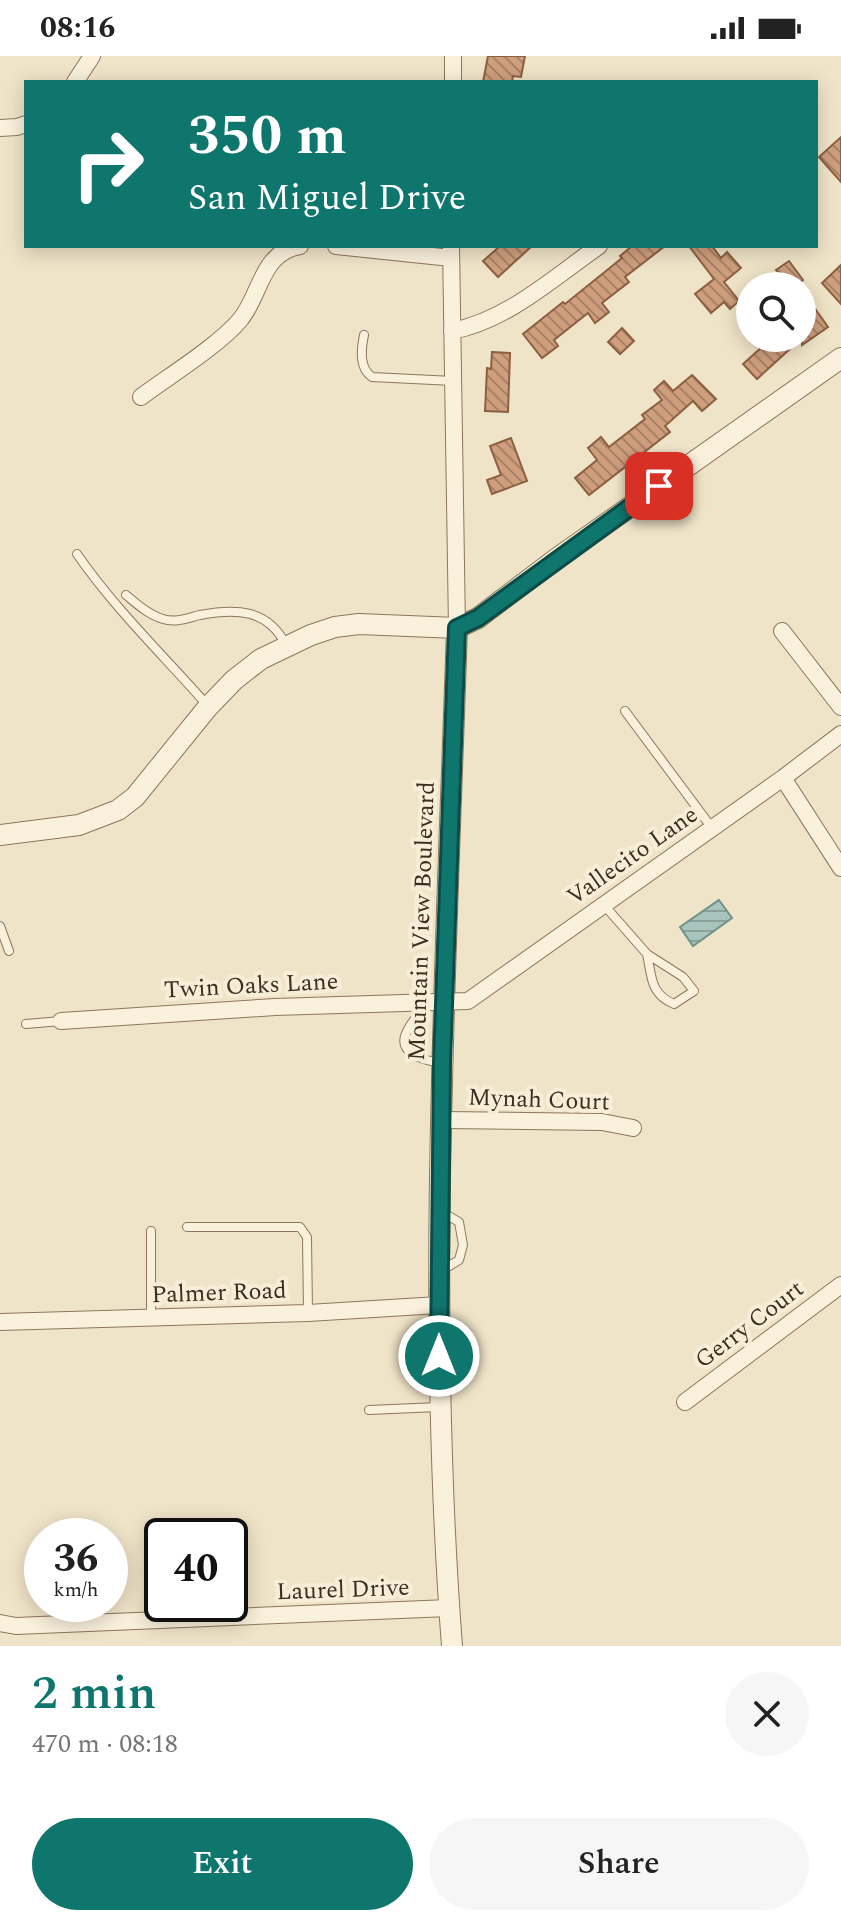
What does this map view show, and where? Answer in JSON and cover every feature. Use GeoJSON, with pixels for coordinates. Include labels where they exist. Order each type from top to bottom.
{"type":"FeatureCollection","features":[{"type":"Feature","properties":{"kind":"street"},"geometry":{"type":"LineString","coordinates":[[76,80],[92,56]]}},
{"type":"Feature","properties":{"kind":"street"},"geometry":{"type":"LineString","coordinates":[[453,56],[453,80]]}},
{"type":"Feature","properties":{"kind":"street"},"geometry":{"type":"LineString","coordinates":[[0,128],[24,125]]}},
{"type":"Feature","properties":{"kind":"street"},"geometry":{"type":"LineString","coordinates":[[141,397],[229,331],[250,306],[270,263],[292,248]]}},
{"type":"Feature","properties":{"kind":"street"},"geometry":{"type":"LineString","coordinates":[[374,248],[451,252]]}},
{"type":"Feature","properties":{"kind":"street"},"geometry":{"type":"LineString","coordinates":[[452,331],[477,326],[508,310],[596,248]]}},
{"type":"Feature","properties":{"kind":"street","name":"Mountain View Boulevard"},"geometry":{"type":"LineString","coordinates":[[451,252],[457,628],[438,1002],[443,1120],[439,1211],[439,1407],[452,1646]]}},
{"type":"Feature","properties":{"kind":"street"},"geometry":{"type":"LineString","coordinates":[[0,835],[79,825],[118,810],[135,797],[208,707],[234,680],[261,659],[287,646],[335,627],[359,624],[457,628],[478,618],[556,559],[841,358]]}},
{"type":"Feature","properties":{"kind":"street"},"geometry":{"type":"LineString","coordinates":[[782,631],[841,707]]}},
{"type":"Feature","properties":{"kind":"street","name":"Vallecito Lane"},"geometry":{"type":"LineString","coordinates":[[438,1002],[468,1001],[841,734]]}},
{"type":"Feature","properties":{"kind":"street"},"geometry":{"type":"LineString","coordinates":[[783,778],[841,868]]}},
{"type":"Feature","properties":{"kind":"street","name":"Twin Oaks Lane"},"geometry":{"type":"LineString","coordinates":[[61,1021],[275,1007],[438,1002]]}},
{"type":"Feature","properties":{"kind":"street","name":"Mynah Court"},"geometry":{"type":"LineString","coordinates":[[443,1120],[602,1122],[633,1128]]}},
{"type":"Feature","properties":{"kind":"street","name":"Gerry Court"},"geometry":{"type":"LineString","coordinates":[[685,1402],[841,1285]]}},
{"type":"Feature","properties":{"kind":"street","name":"Palmer Road"},"geometry":{"type":"LineString","coordinates":[[0,1322],[308,1313],[439,1305]]}},
{"type":"Feature","properties":{"kind":"street","name":"Laurel Drive"},"geometry":{"type":"LineString","coordinates":[[0,1623],[16,1626],[449,1608]]}},
{"type":"Feature","properties":{"kind":"lane"},"geometry":{"type":"LineString","coordinates":[[364,335],[361,352],[368,375],[453,381]]}},
{"type":"Feature","properties":{"kind":"lane"},"geometry":{"type":"LineString","coordinates":[[77,554],[129,620],[208,707]]}},
{"type":"Feature","properties":{"kind":"lane"},"geometry":{"type":"LineString","coordinates":[[126,595],[164,619],[179,621],[214,613],[249,613],[261,617],[279,630],[287,646]]}},
{"type":"Feature","properties":{"kind":"lane"},"geometry":{"type":"LineString","coordinates":[[625,711],[712,828]]}},
{"type":"Feature","properties":{"kind":"lane"},"geometry":{"type":"LineString","coordinates":[[604,905],[647,954],[683,977],[694,991],[674,1004],[660,998],[653,985],[647,954]]}},
{"type":"Feature","properties":{"kind":"lane"},"geometry":{"type":"LineString","coordinates":[[0,926],[9,951]]}},
{"type":"Feature","properties":{"kind":"lane"},"geometry":{"type":"LineString","coordinates":[[438,1002],[412,1021],[405,1032],[404,1041],[417,1059],[442,1063]]}},
{"type":"Feature","properties":{"kind":"lane"},"geometry":{"type":"LineString","coordinates":[[26,1024],[61,1021]]}},
{"type":"Feature","properties":{"kind":"lane"},"geometry":{"type":"LineString","coordinates":[[187,1227],[300,1227],[307,1237],[308,1313]]}},
{"type":"Feature","properties":{"kind":"lane"},"geometry":{"type":"LineString","coordinates":[[151,1231],[151,1317]]}},
{"type":"Feature","properties":{"kind":"lane"},"geometry":{"type":"LineString","coordinates":[[369,1410],[439,1407]]}},
{"type":"Feature","properties":{"kind":"water"},"geometry":{"type":"Polygon","coordinates":[[[719,900],[732,918],[693,946],[680,927],[719,900]]]}},
{"type":"Feature","properties":{"kind":"building"},"geometry":{"type":"Polygon","coordinates":[[[488,56],[525,56],[521,77],[483,80],[488,56]]]}},
{"type":"Feature","properties":{"kind":"building"},"geometry":{"type":"Polygon","coordinates":[[[841,137],[841,182],[819,157],[841,137]]]}},
{"type":"Feature","properties":{"kind":"building"},"geometry":{"type":"Polygon","coordinates":[[[498,248],[530,248],[498,277],[483,261],[498,248]]]}},
{"type":"Feature","properties":{"kind":"building"},"geometry":{"type":"Polygon","coordinates":[[[630,248],[662,248],[625,277],[629,282],[602,303],[609,312],[595,323],[588,313],[554,340],[558,346],[542,358],[523,334],[563,302],[565,304],[622,258],[620,256],[630,248]]]}},
{"type":"Feature","properties":{"kind":"building"},"geometry":{"type":"Polygon","coordinates":[[[691,248],[714,248],[721,258],[727,252],[741,268],[724,282],[736,297],[736,304],[730,309],[724,302],[711,313],[695,294],[714,279],[691,248]]]}},
{"type":"Feature","properties":{"kind":"building"},"geometry":{"type":"Polygon","coordinates":[[[789,261],[797,272],[778,272],[776,270],[789,261]]]}},
{"type":"Feature","properties":{"kind":"building"},"geometry":{"type":"Polygon","coordinates":[[[841,265],[841,304],[822,283],[841,265]]]}},
{"type":"Feature","properties":{"kind":"building"},"geometry":{"type":"Polygon","coordinates":[[[816,310],[828,327],[816,335],[816,310]]]}},
{"type":"Feature","properties":{"kind":"building"},"geometry":{"type":"Polygon","coordinates":[[[622,328],[634,341],[620,354],[608,342],[622,328]]]}},
{"type":"Feature","properties":{"kind":"building"},"geometry":{"type":"Polygon","coordinates":[[[492,352],[510,353],[508,412],[485,411],[487,368],[491,369],[492,352]]]}},
{"type":"Feature","properties":{"kind":"building"},"geometry":{"type":"Polygon","coordinates":[[[756,352],[787,352],[757,379],[743,364],[756,352]]]}},
{"type":"Feature","properties":{"kind":"building"},"geometry":{"type":"Polygon","coordinates":[[[692,375],[716,399],[702,411],[693,401],[665,426],[670,432],[589,495],[575,478],[597,460],[588,448],[601,437],[609,447],[645,419],[642,415],[662,400],[654,390],[664,381],[673,391],[692,375]]]}},
{"type":"Feature","properties":{"kind":"building"},"geometry":{"type":"Polygon","coordinates":[[[511,438],[527,481],[492,494],[487,480],[501,475],[490,446],[511,438]]]}},
{"type":"Feature","properties":{"kind":"route"},"geometry":{"type":"LineString","coordinates":[[439,1356],[442,1063],[457,628],[478,618],[659,486]]}}]}
